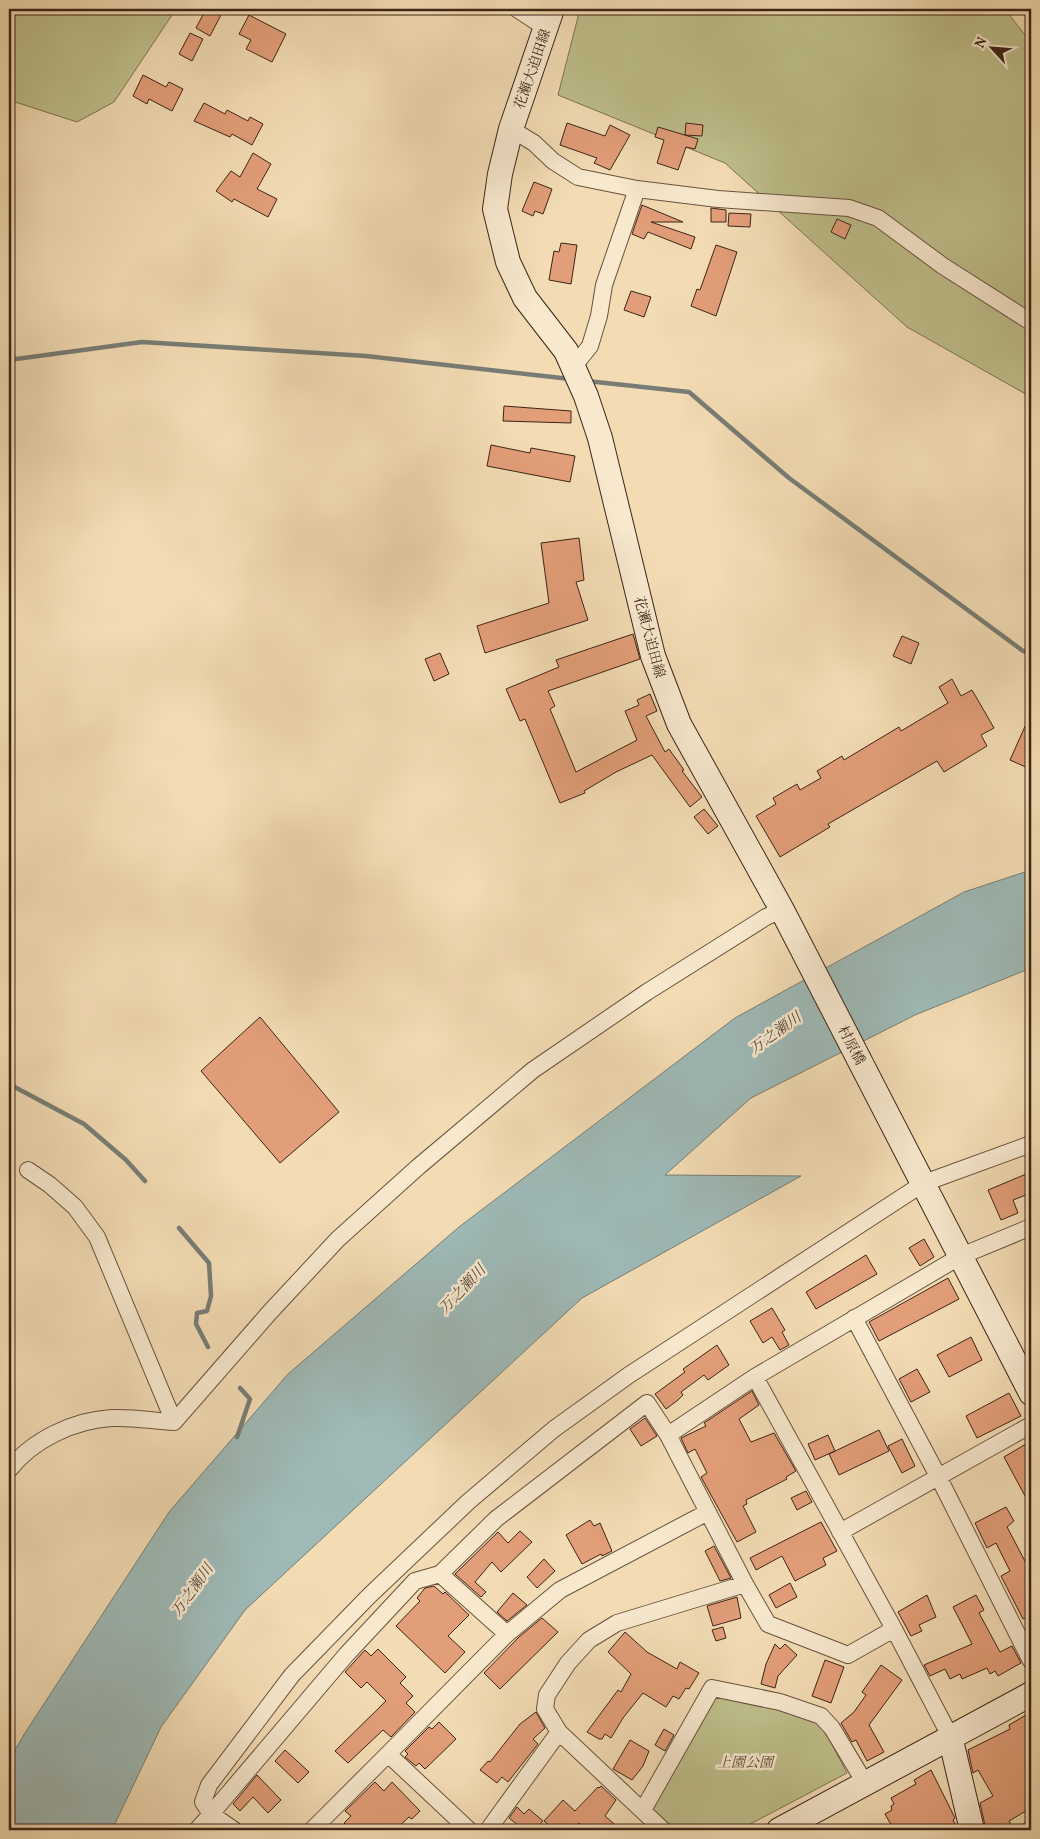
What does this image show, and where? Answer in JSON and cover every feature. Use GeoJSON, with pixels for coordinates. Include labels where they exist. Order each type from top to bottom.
{"type":"FeatureCollection","features":[{"type":"Feature","properties":{"kind":"street"},"geometry":{"type":"LineString","coordinates":[[517,9],[549,19]]}},
{"type":"Feature","properties":{"kind":"street","name":"花瀬大迫田線"},"geometry":{"type":"LineString","coordinates":[[549,19],[511,129],[500,174],[495,210],[498,228],[514,279],[525,298],[547,324],[574,366],[594,416],[653,656],[679,724],[783,913]]}},
{"type":"Feature","properties":{"kind":"street"},"geometry":{"type":"LineString","coordinates":[[511,129],[534,143],[553,161],[578,177],[637,188],[737,200],[849,208],[878,218],[943,266],[1031,322]]}},
{"type":"Feature","properties":{"kind":"street"},"geometry":{"type":"LineString","coordinates":[[574,366],[590,346],[599,316],[604,285],[637,188]]}},
{"type":"Feature","properties":{"kind":"street"},"geometry":{"type":"LineString","coordinates":[[174,1422],[270,1312],[338,1239],[425,1161],[533,1070],[647,992],[766,917],[783,913]]}},
{"type":"Feature","properties":{"kind":"street","name":"村原橋"},"geometry":{"type":"LineString","coordinates":[[783,913],[1031,1393]]}},
{"type":"Feature","properties":{"kind":"street"},"geometry":{"type":"LineString","coordinates":[[234,1830],[211,1814],[203,1802],[209,1785],[292,1675],[369,1596],[480,1491],[554,1429],[629,1375],[921,1178],[1031,1144]]}},
{"type":"Feature","properties":{"kind":"street"},"geometry":{"type":"LineString","coordinates":[[28,1170],[50,1185],[75,1207],[97,1237],[174,1422]]}},
{"type":"Feature","properties":{"kind":"street"},"geometry":{"type":"LineString","coordinates":[[668,1435],[755,1377],[961,1256],[1031,1227]]}},
{"type":"Feature","properties":{"kind":"street"},"geometry":{"type":"LineString","coordinates":[[854,1318],[940,1478],[1031,1661]]}},
{"type":"Feature","properties":{"kind":"street"},"geometry":{"type":"LineString","coordinates":[[755,1377],[894,1629],[950,1736],[972,1830]]}},
{"type":"Feature","properties":{"kind":"street"},"geometry":{"type":"LineString","coordinates":[[197,1830],[346,1655],[415,1581],[440,1574],[496,1519],[647,1403],[668,1435],[745,1584],[768,1624],[848,1655],[894,1629]]}},
{"type":"Feature","properties":{"kind":"street"},"geometry":{"type":"LineString","coordinates":[[9,1470],[36,1444],[76,1425],[112,1418],[174,1422]]}},
{"type":"Feature","properties":{"kind":"street"},"geometry":{"type":"LineString","coordinates":[[840,1532],[1031,1426]]}},
{"type":"Feature","properties":{"kind":"street"},"geometry":{"type":"LineString","coordinates":[[312,1830],[508,1634],[560,1590],[708,1512]]}},
{"type":"Feature","properties":{"kind":"street"},"geometry":{"type":"LineString","coordinates":[[440,1574],[508,1634]]}},
{"type":"Feature","properties":{"kind":"street"},"geometry":{"type":"LineString","coordinates":[[663,1830],[559,1732],[545,1709],[547,1696],[568,1663],[589,1640],[617,1623],[745,1584]]}},
{"type":"Feature","properties":{"kind":"street"},"geometry":{"type":"LineString","coordinates":[[643,1810],[712,1688],[780,1702],[821,1716],[832,1728],[865,1783]]}},
{"type":"Feature","properties":{"kind":"street"},"geometry":{"type":"LineString","coordinates":[[779,1830],[950,1736],[1031,1694]]}},
{"type":"Feature","properties":{"kind":"street"},"geometry":{"type":"LineString","coordinates":[[488,1830],[559,1732]]}},
{"type":"Feature","properties":{"kind":"street"},"geometry":{"type":"LineString","coordinates":[[388,1754],[468,1830]]}},
{"type":"Feature","properties":{"kind":"green space"},"geometry":{"type":"Polygon","coordinates":[[[9,9],[176,9],[114,102],[77,122],[9,100],[9,9]]]}},
{"type":"Feature","properties":{"kind":"green space"},"geometry":{"type":"Polygon","coordinates":[[[580,9],[1005,9],[1031,43],[1031,397],[907,327],[725,163],[558,95],[580,9]]]}},
{"type":"Feature","properties":{"kind":"green space","name":"上園公園"},"geometry":{"type":"Polygon","coordinates":[[[714,1696],[776,1709],[820,1721],[847,1773],[739,1830],[675,1830],[651,1807],[714,1696]]]}},
{"type":"Feature","properties":{"kind":"water","name":"万之瀬川"},"geometry":{"type":"Polygon","coordinates":[[[1031,870],[1031,968],[915,1015],[751,1098],[665,1175],[801,1176],[582,1298],[245,1610],[161,1727],[112,1830],[9,1830],[9,1760],[25,1733],[169,1512],[288,1374],[459,1227],[735,1018],[964,892],[1031,870]]]}},
{"type":"Feature","properties":{"kind":"building"},"geometry":{"type":"Polygon","coordinates":[[[206,9],[222,13],[210,36],[196,28],[206,9]]]}},
{"type":"Feature","properties":{"kind":"building"},"geometry":{"type":"Polygon","coordinates":[[[249,15],[286,34],[272,62],[246,49],[251,40],[239,34],[249,15]]]}},
{"type":"Feature","properties":{"kind":"building"},"geometry":{"type":"Polygon","coordinates":[[[190,33],[203,39],[192,61],[179,54],[190,33]]]}},
{"type":"Feature","properties":{"kind":"building"},"geometry":{"type":"Polygon","coordinates":[[[143,75],[166,87],[169,82],[183,89],[172,111],[149,99],[147,104],[133,96],[143,75]]]}},
{"type":"Feature","properties":{"kind":"building"},"geometry":{"type":"Polygon","coordinates":[[[204,103],[225,114],[227,110],[248,121],[250,117],[263,124],[252,145],[232,134],[230,137],[194,121],[204,103]]]}},
{"type":"Feature","properties":{"kind":"building"},"geometry":{"type":"Polygon","coordinates":[[[567,123],[605,136],[610,125],[630,135],[610,170],[594,163],[597,158],[560,145],[567,123]]]}},
{"type":"Feature","properties":{"kind":"building"},"geometry":{"type":"Polygon","coordinates":[[[686,123],[703,125],[702,136],[685,135],[686,123]]]}},
{"type":"Feature","properties":{"kind":"building"},"geometry":{"type":"Polygon","coordinates":[[[658,127],[698,139],[695,149],[686,147],[678,170],[657,163],[664,140],[655,137],[658,127]]]}},
{"type":"Feature","properties":{"kind":"building"},"geometry":{"type":"Polygon","coordinates":[[[253,153],[271,164],[257,189],[277,199],[268,217],[234,199],[232,202],[216,191],[231,171],[240,177],[253,153]]]}},
{"type":"Feature","properties":{"kind":"building"},"geometry":{"type":"Polygon","coordinates":[[[534,182],[552,189],[543,214],[535,211],[533,216],[522,211],[534,182]]]}},
{"type":"Feature","properties":{"kind":"building"},"geometry":{"type":"Polygon","coordinates":[[[642,205],[683,222],[651,222],[695,237],[691,249],[648,232],[644,239],[632,234],[642,205]]]}},
{"type":"Feature","properties":{"kind":"building"},"geometry":{"type":"Polygon","coordinates":[[[711,208],[726,210],[726,222],[711,222],[711,208]]]}},
{"type":"Feature","properties":{"kind":"building"},"geometry":{"type":"Polygon","coordinates":[[[729,213],[751,214],[750,227],[728,226],[729,213]]]}},
{"type":"Feature","properties":{"kind":"building"},"geometry":{"type":"Polygon","coordinates":[[[837,219],[851,225],[845,239],[831,232],[837,219]]]}},
{"type":"Feature","properties":{"kind":"building"},"geometry":{"type":"Polygon","coordinates":[[[561,243],[577,245],[571,284],[549,280],[554,251],[559,252],[561,243]]]}},
{"type":"Feature","properties":{"kind":"building"},"geometry":{"type":"Polygon","coordinates":[[[716,245],[737,252],[716,316],[691,306],[697,289],[700,290],[716,245]]]}},
{"type":"Feature","properties":{"kind":"building"},"geometry":{"type":"Polygon","coordinates":[[[631,291],[651,297],[644,317],[624,310],[631,291]]]}},
{"type":"Feature","properties":{"kind":"building"},"geometry":{"type":"Polygon","coordinates":[[[504,406],[571,411],[571,423],[503,421],[504,406]]]}},
{"type":"Feature","properties":{"kind":"building"},"geometry":{"type":"Polygon","coordinates":[[[491,445],[530,453],[531,448],[575,456],[570,482],[487,466],[491,445]]]}},
{"type":"Feature","properties":{"kind":"building"},"geometry":{"type":"Polygon","coordinates":[[[579,538],[584,580],[576,582],[588,620],[485,653],[477,626],[549,603],[541,543],[579,538]]]}},
{"type":"Feature","properties":{"kind":"building"},"geometry":{"type":"Polygon","coordinates":[[[633,634],[640,659],[548,691],[555,706],[550,709],[576,772],[637,740],[625,711],[639,705],[637,700],[650,694],[657,711],[646,716],[665,752],[669,749],[684,770],[682,771],[702,797],[690,807],[652,755],[616,772],[584,791],[585,793],[560,803],[525,719],[520,721],[506,689],[559,667],[556,660],[633,634]]]}},
{"type":"Feature","properties":{"kind":"building"},"geometry":{"type":"Polygon","coordinates":[[[902,636],[919,643],[911,664],[893,656],[902,636]]]}},
{"type":"Feature","properties":{"kind":"building"},"geometry":{"type":"Polygon","coordinates":[[[440,653],[449,674],[434,681],[425,659],[440,653]]]}},
{"type":"Feature","properties":{"kind":"building"},"geometry":{"type":"Polygon","coordinates":[[[952,679],[961,696],[972,690],[994,728],[981,735],[987,746],[944,772],[937,761],[828,824],[830,827],[780,857],[756,816],[776,804],[773,798],[797,784],[800,790],[821,778],[817,771],[842,756],[844,760],[899,727],[901,731],[948,703],[939,687],[952,679]]]}},
{"type":"Feature","properties":{"kind":"building"},"geometry":{"type":"Polygon","coordinates":[[[1031,713],[1031,761],[1028,768],[1010,760],[1031,713]]]}},
{"type":"Feature","properties":{"kind":"building"},"geometry":{"type":"Polygon","coordinates":[[[704,809],[718,826],[708,834],[694,817],[704,809]]]}},
{"type":"Feature","properties":{"kind":"building"},"geometry":{"type":"Polygon","coordinates":[[[260,1017],[339,1112],[280,1163],[201,1071],[260,1017]]]}},
{"type":"Feature","properties":{"kind":"building"},"geometry":{"type":"Polygon","coordinates":[[[1031,1172],[1031,1193],[1013,1200],[1018,1213],[1001,1220],[988,1190],[1031,1172]]]}},
{"type":"Feature","properties":{"kind":"building"},"geometry":{"type":"Polygon","coordinates":[[[924,1239],[934,1257],[920,1266],[909,1248],[924,1239]]]}},
{"type":"Feature","properties":{"kind":"building"},"geometry":{"type":"Polygon","coordinates":[[[866,1255],[877,1274],[816,1309],[806,1292],[866,1255]]]}},
{"type":"Feature","properties":{"kind":"building"},"geometry":{"type":"Polygon","coordinates":[[[948,1278],[959,1299],[879,1341],[869,1322],[948,1278]]]}},
{"type":"Feature","properties":{"kind":"building"},"geometry":{"type":"Polygon","coordinates":[[[772,1308],[785,1330],[782,1332],[789,1345],[780,1350],[772,1337],[763,1343],[750,1321],[772,1308]]]}},
{"type":"Feature","properties":{"kind":"building"},"geometry":{"type":"Polygon","coordinates":[[[971,1337],[982,1360],[949,1377],[937,1355],[971,1337]]]}},
{"type":"Feature","properties":{"kind":"building"},"geometry":{"type":"Polygon","coordinates":[[[717,1345],[729,1365],[708,1380],[704,1375],[681,1392],[683,1395],[666,1409],[655,1394],[685,1372],[683,1369],[717,1345]]]}},
{"type":"Feature","properties":{"kind":"building"},"geometry":{"type":"Polygon","coordinates":[[[917,1369],[930,1392],[911,1402],[899,1379],[917,1369]]]}},
{"type":"Feature","properties":{"kind":"building"},"geometry":{"type":"Polygon","coordinates":[[[752,1391],[759,1405],[739,1419],[751,1442],[774,1433],[796,1471],[786,1477],[787,1479],[746,1500],[747,1504],[743,1506],[756,1532],[737,1542],[701,1477],[707,1473],[695,1449],[688,1453],[681,1438],[706,1426],[704,1423],[752,1391]]]}},
{"type":"Feature","properties":{"kind":"building"},"geometry":{"type":"Polygon","coordinates":[[[1009,1393],[1021,1416],[977,1438],[966,1416],[1009,1393]]]}},
{"type":"Feature","properties":{"kind":"building"},"geometry":{"type":"Polygon","coordinates":[[[645,1418],[657,1436],[641,1446],[630,1429],[645,1418]]]}},
{"type":"Feature","properties":{"kind":"building"},"geometry":{"type":"Polygon","coordinates":[[[879,1430],[889,1451],[839,1475],[829,1454],[879,1430]]]}},
{"type":"Feature","properties":{"kind":"building"},"geometry":{"type":"Polygon","coordinates":[[[828,1435],[835,1451],[815,1460],[808,1444],[828,1435]]]}},
{"type":"Feature","properties":{"kind":"building"},"geometry":{"type":"Polygon","coordinates":[[[902,1439],[915,1466],[902,1473],[888,1446],[902,1439]]]}},
{"type":"Feature","properties":{"kind":"building"},"geometry":{"type":"Polygon","coordinates":[[[1031,1441],[1031,1507],[1004,1457],[1031,1441]]]}},
{"type":"Feature","properties":{"kind":"building"},"geometry":{"type":"Polygon","coordinates":[[[806,1491],[812,1502],[797,1510],[791,1498],[806,1491]]]}},
{"type":"Feature","properties":{"kind":"building"},"geometry":{"type":"Polygon","coordinates":[[[1006,1507],[1014,1521],[1007,1527],[1026,1563],[1031,1560],[1031,1615],[1023,1619],[1001,1576],[1010,1571],[996,1543],[987,1548],[975,1523],[1006,1507]]]}},
{"type":"Feature","properties":{"kind":"building"},"geometry":{"type":"Polygon","coordinates":[[[590,1520],[594,1526],[600,1523],[612,1551],[602,1556],[601,1554],[582,1564],[566,1535],[590,1520]]]}},
{"type":"Feature","properties":{"kind":"building"},"geometry":{"type":"Polygon","coordinates":[[[821,1522],[837,1551],[823,1558],[826,1565],[795,1581],[782,1556],[756,1570],[750,1558],[821,1522]]]}},
{"type":"Feature","properties":{"kind":"building"},"geometry":{"type":"Polygon","coordinates":[[[520,1531],[532,1542],[501,1572],[492,1562],[475,1582],[486,1592],[481,1597],[455,1574],[498,1532],[508,1543],[520,1531]]]}},
{"type":"Feature","properties":{"kind":"building"},"geometry":{"type":"Polygon","coordinates":[[[714,1546],[731,1578],[720,1581],[705,1551],[714,1546]]]}},
{"type":"Feature","properties":{"kind":"building"},"geometry":{"type":"Polygon","coordinates":[[[544,1559],[555,1571],[537,1588],[527,1577],[544,1559]]]}},
{"type":"Feature","properties":{"kind":"building"},"geometry":{"type":"Polygon","coordinates":[[[790,1583],[797,1597],[776,1608],[769,1595],[790,1583]]]}},
{"type":"Feature","properties":{"kind":"building"},"geometry":{"type":"Polygon","coordinates":[[[434,1586],[443,1594],[445,1592],[469,1615],[448,1636],[465,1652],[445,1673],[396,1626],[420,1601],[417,1598],[425,1588],[434,1586]]]}},
{"type":"Feature","properties":{"kind":"building"},"geometry":{"type":"Polygon","coordinates":[[[513,1593],[527,1605],[507,1621],[497,1612],[513,1593]]]}},
{"type":"Feature","properties":{"kind":"building"},"geometry":{"type":"Polygon","coordinates":[[[927,1595],[936,1617],[919,1625],[922,1631],[911,1636],[898,1612],[927,1595]]]}},
{"type":"Feature","properties":{"kind":"building"},"geometry":{"type":"Polygon","coordinates":[[[976,1595],[984,1610],[979,1613],[1000,1652],[1012,1646],[1021,1663],[998,1676],[995,1671],[990,1674],[987,1668],[962,1679],[960,1674],[950,1679],[945,1669],[930,1676],[924,1665],[972,1644],[953,1607],[976,1595]]]}},
{"type":"Feature","properties":{"kind":"building"},"geometry":{"type":"Polygon","coordinates":[[[737,1597],[741,1618],[713,1626],[707,1606],[737,1597]]]}},
{"type":"Feature","properties":{"kind":"building"},"geometry":{"type":"Polygon","coordinates":[[[542,1618],[558,1632],[500,1689],[484,1673],[519,1637],[542,1618]]]}},
{"type":"Feature","properties":{"kind":"building"},"geometry":{"type":"Polygon","coordinates":[[[723,1627],[726,1638],[716,1641],[712,1630],[723,1627]]]}},
{"type":"Feature","properties":{"kind":"building"},"geometry":{"type":"Polygon","coordinates":[[[625,1632],[647,1652],[677,1669],[680,1662],[699,1673],[689,1689],[686,1688],[679,1699],[673,1696],[666,1707],[643,1693],[623,1718],[611,1738],[605,1734],[602,1739],[599,1739],[587,1732],[618,1690],[621,1692],[631,1674],[608,1652],[625,1632]]]}},
{"type":"Feature","properties":{"kind":"building"},"geometry":{"type":"Polygon","coordinates":[[[775,1644],[780,1649],[785,1644],[797,1655],[778,1676],[775,1688],[761,1684],[766,1664],[775,1644]]]}},
{"type":"Feature","properties":{"kind":"building"},"geometry":{"type":"Polygon","coordinates":[[[378,1649],[406,1677],[400,1683],[413,1696],[406,1703],[415,1712],[391,1737],[383,1730],[348,1763],[335,1751],[386,1701],[367,1682],[361,1688],[345,1672],[365,1650],[371,1656],[378,1649]]]}},
{"type":"Feature","properties":{"kind":"building"},"geometry":{"type":"Polygon","coordinates":[[[825,1660],[844,1667],[831,1703],[812,1696],[825,1660]]]}},
{"type":"Feature","properties":{"kind":"building"},"geometry":{"type":"Polygon","coordinates":[[[881,1665],[902,1680],[869,1725],[884,1752],[867,1761],[856,1740],[852,1742],[841,1723],[854,1712],[866,1695],[862,1692],[881,1665]]]}},
{"type":"Feature","properties":{"kind":"building"},"geometry":{"type":"Polygon","coordinates":[[[536,1712],[545,1728],[533,1739],[538,1744],[508,1782],[502,1777],[497,1783],[480,1770],[488,1761],[490,1762],[520,1724],[536,1712]]]}},
{"type":"Feature","properties":{"kind":"building"},"geometry":{"type":"Polygon","coordinates":[[[1031,1712],[1031,1808],[1009,1821],[1014,1830],[1000,1830],[996,1824],[986,1830],[980,1803],[993,1796],[978,1770],[973,1773],[968,1750],[1010,1729],[1009,1725],[1031,1712]]]}},
{"type":"Feature","properties":{"kind":"building"},"geometry":{"type":"Polygon","coordinates":[[[439,1722],[456,1739],[425,1769],[419,1763],[416,1766],[405,1757],[408,1754],[405,1751],[429,1727],[432,1729],[439,1722]]]}},
{"type":"Feature","properties":{"kind":"building"},"geometry":{"type":"Polygon","coordinates":[[[664,1729],[674,1735],[665,1751],[655,1745],[664,1729]]]}},
{"type":"Feature","properties":{"kind":"building"},"geometry":{"type":"Polygon","coordinates":[[[630,1740],[649,1751],[643,1766],[632,1780],[613,1769],[630,1740]]]}},
{"type":"Feature","properties":{"kind":"building"},"geometry":{"type":"Polygon","coordinates":[[[285,1750],[309,1772],[298,1783],[275,1761],[285,1750]]]}},
{"type":"Feature","properties":{"kind":"building"},"geometry":{"type":"Polygon","coordinates":[[[931,1770],[955,1818],[953,1820],[958,1830],[894,1830],[885,1814],[892,1810],[891,1806],[894,1804],[891,1798],[916,1784],[914,1780],[931,1770]]]}},
{"type":"Feature","properties":{"kind":"building"},"geometry":{"type":"Polygon","coordinates":[[[257,1775],[281,1800],[268,1813],[253,1797],[240,1811],[233,1804],[257,1775]]]}},
{"type":"Feature","properties":{"kind":"building"},"geometry":{"type":"Polygon","coordinates":[[[375,1782],[384,1791],[392,1782],[420,1811],[412,1819],[409,1817],[395,1830],[351,1830],[344,1823],[351,1816],[345,1811],[375,1782]]]}},
{"type":"Feature","properties":{"kind":"building"},"geometry":{"type":"Polygon","coordinates":[[[601,1786],[616,1800],[605,1816],[621,1830],[587,1830],[579,1823],[573,1830],[554,1830],[544,1821],[563,1800],[575,1811],[601,1786]]]}},
{"type":"Feature","properties":{"kind":"building"},"geometry":{"type":"Polygon","coordinates":[[[517,1807],[524,1814],[529,1809],[543,1821],[535,1830],[524,1830],[509,1818],[517,1807]]]}},
{"type":"Feature","properties":{"kind":"waterway"},"geometry":{"type":"LineString","coordinates":[[9,360],[142,342],[366,356],[570,379]]}},
{"type":"Feature","properties":{"kind":"waterway"},"geometry":{"type":"LineString","coordinates":[[587,381],[689,392],[789,478],[1023,651],[1031,653]]}},
{"type":"Feature","properties":{"kind":"waterway"},"geometry":{"type":"LineString","coordinates":[[9,1084],[84,1124],[126,1160],[145,1181]]}},
{"type":"Feature","properties":{"kind":"waterway"},"geometry":{"type":"LineString","coordinates":[[179,1228],[209,1263],[211,1296],[207,1311],[197,1313],[196,1324],[208,1347]]}},
{"type":"Feature","properties":{"kind":"waterway"},"geometry":{"type":"LineString","coordinates":[[237,1437],[250,1399],[240,1388]]}}]}
